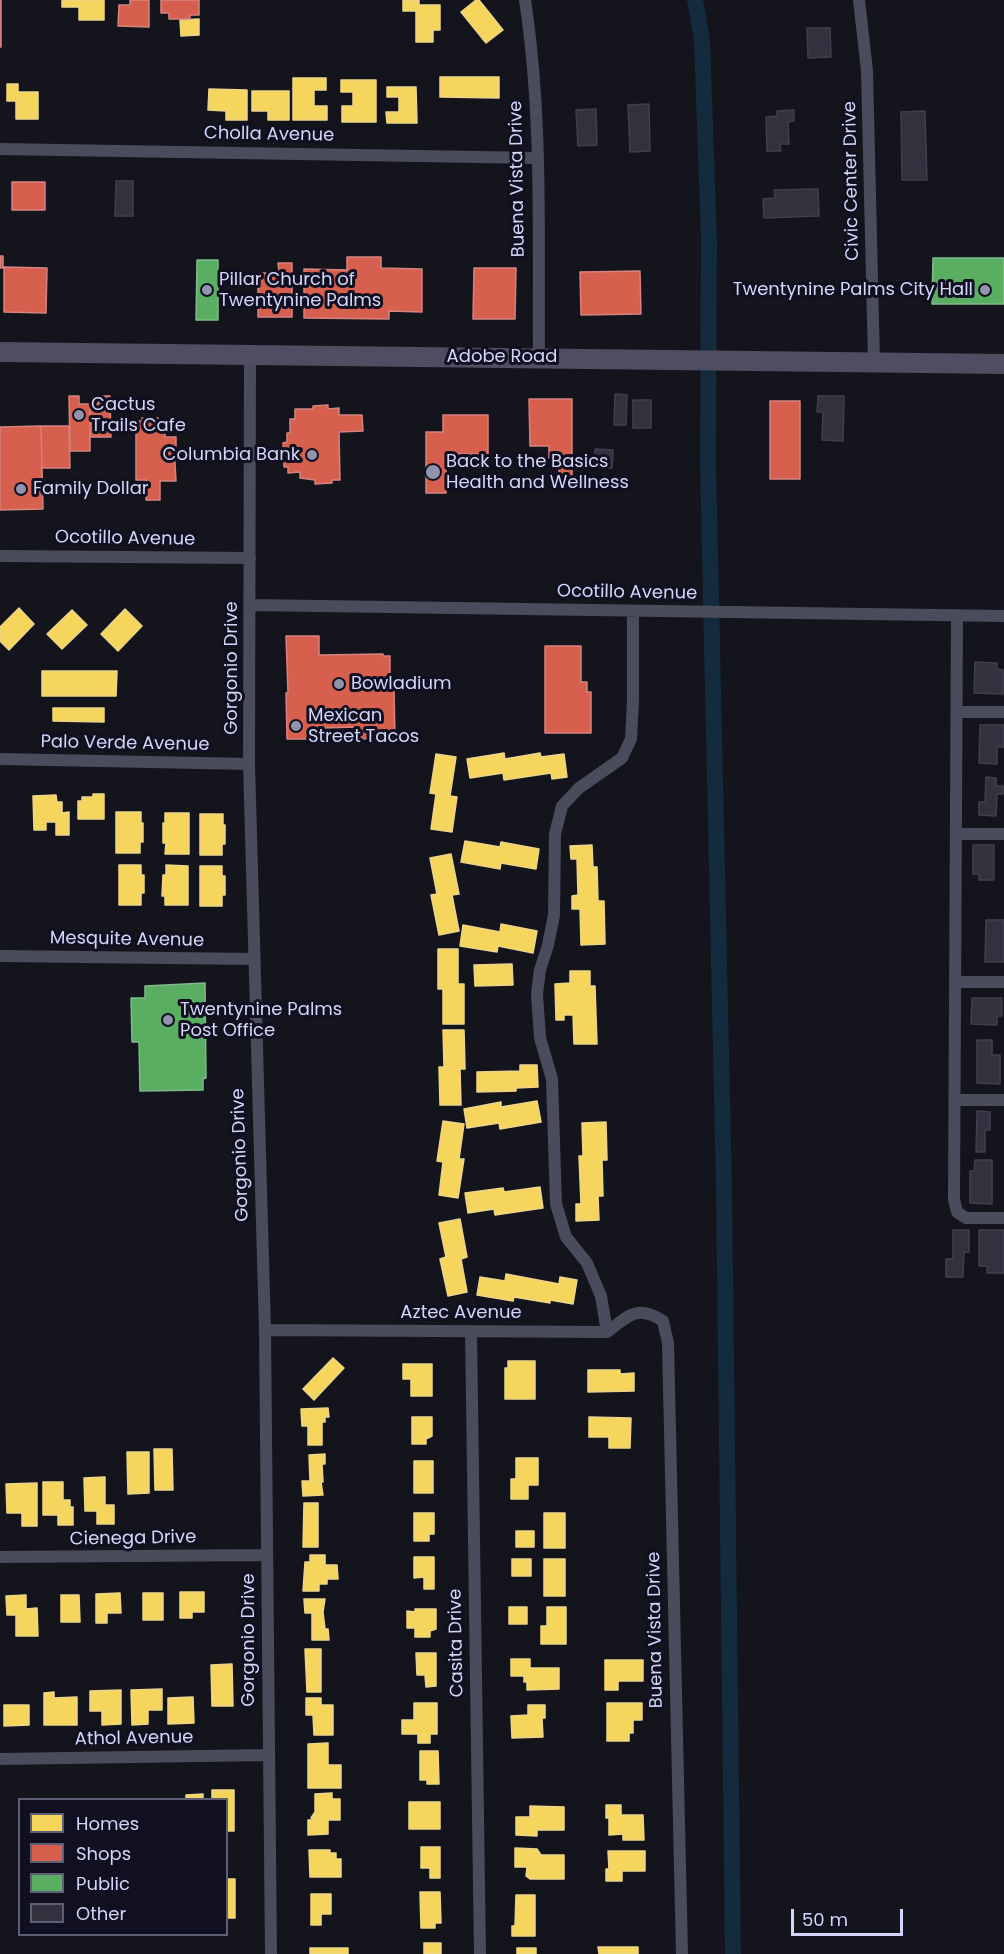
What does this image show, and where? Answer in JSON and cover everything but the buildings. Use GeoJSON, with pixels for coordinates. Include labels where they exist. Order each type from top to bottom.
{"type":"FeatureCollection","features":[{"type":"Feature","properties":{"kind":"main road","name":"Adobe Road"},"geometry":{"type":"LineString","coordinates":[[0,352],[1004,364]]}},
{"type":"Feature","properties":{"kind":"street","name":"Buena Vista Drive"},"geometry":{"type":"LineString","coordinates":[[525,0],[532,49],[537,158],[539,357]]}},
{"type":"Feature","properties":{"kind":"street","name":"Civic Center Drive"},"geometry":{"type":"LineString","coordinates":[[859,0],[867,71],[874,362]]}},
{"type":"Feature","properties":{"kind":"street","name":"Cholla Avenue"},"geometry":{"type":"LineString","coordinates":[[0,149],[537,158]]}},
{"type":"Feature","properties":{"kind":"street","name":"Gorgonio Drive"},"geometry":{"type":"LineString","coordinates":[[250,355],[249,764],[265,1330],[271,1954]]}},
{"type":"Feature","properties":{"kind":"street","name":"Ocotillo Avenue"},"geometry":{"type":"LineString","coordinates":[[0,556],[250,558]]}},
{"type":"Feature","properties":{"kind":"street","name":"Ocotillo Avenue"},"geometry":{"type":"LineString","coordinates":[[250,605],[1004,616]]}},
{"type":"Feature","properties":{"kind":"street"},"geometry":{"type":"LineString","coordinates":[[607,1332],[601,1296],[587,1263],[566,1237],[556,1204],[552,1079],[540,1038],[537,994],[540,970],[554,915],[555,834],[562,806],[579,788],[622,758],[631,739],[633,611]]}},
{"type":"Feature","properties":{"kind":"street"},"geometry":{"type":"LineString","coordinates":[[957,616],[954,1199],[957,1212],[966,1218],[1004,1218]]}},
{"type":"Feature","properties":{"kind":"street"},"geometry":{"type":"LineString","coordinates":[[957,712],[1004,712]]}},
{"type":"Feature","properties":{"kind":"street","name":"Palo Verde Avenue"},"geometry":{"type":"LineString","coordinates":[[0,759],[249,764]]}},
{"type":"Feature","properties":{"kind":"street"},"geometry":{"type":"LineString","coordinates":[[957,834],[1004,834]]}},
{"type":"Feature","properties":{"kind":"street","name":"Mesquite Avenue"},"geometry":{"type":"LineString","coordinates":[[0,956],[254,959]]}},
{"type":"Feature","properties":{"kind":"street"},"geometry":{"type":"LineString","coordinates":[[956,981],[1004,982]]}},
{"type":"Feature","properties":{"kind":"street"},"geometry":{"type":"LineString","coordinates":[[955,1100],[1004,1100]]}},
{"type":"Feature","properties":{"kind":"street","name":"Buena Vista Drive"},"geometry":{"type":"LineString","coordinates":[[607,1332],[632,1313],[650,1313],[663,1321],[668,1343],[682,1954]]}},
{"type":"Feature","properties":{"kind":"street","name":"Aztec Avenue"},"geometry":{"type":"LineString","coordinates":[[265,1330],[607,1332]]}},
{"type":"Feature","properties":{"kind":"street","name":"Casita Drive"},"geometry":{"type":"LineString","coordinates":[[471,1331],[480,1954]]}},
{"type":"Feature","properties":{"kind":"street","name":"Cienega Drive"},"geometry":{"type":"LineString","coordinates":[[0,1557],[266,1555]]}},
{"type":"Feature","properties":{"kind":"street","name":"Athol Avenue"},"geometry":{"type":"LineString","coordinates":[[0,1759],[268,1755]]}},
{"type":"Feature","properties":{"kind":"waterway"},"geometry":{"type":"LineString","coordinates":[[695,0],[702,41],[709,240],[708,464],[724,1187],[733,1954]]}},
{"type":"Feature","properties":{"kind":"place","name":"Pillar Church of Twentynine Palms"},"geometry":{"type":"Point","coordinates":[207,290]}},
{"type":"Feature","properties":{"kind":"place","name":"Twentynine Palms City Hall"},"geometry":{"type":"Point","coordinates":[985,290]}},
{"type":"Feature","properties":{"kind":"place","name":"Cactus Trails Cafe"},"geometry":{"type":"Point","coordinates":[79,415]}},
{"type":"Feature","properties":{"kind":"place","name":"Columbia Bank"},"geometry":{"type":"Point","coordinates":[312,455]}},
{"type":"Feature","properties":{"kind":"place","name":"Back to the Basics Health and Wellness"},"geometry":{"type":"Point","coordinates":[433,472]}},
{"type":"Feature","properties":{"kind":"place","name":"Family Dollar"},"geometry":{"type":"Point","coordinates":[21,489]}},
{"type":"Feature","properties":{"kind":"place","name":"Bowladium"},"geometry":{"type":"Point","coordinates":[339,684]}},
{"type":"Feature","properties":{"kind":"place","name":"Mexican Street Tacos"},"geometry":{"type":"Point","coordinates":[296,726]}},
{"type":"Feature","properties":{"kind":"place","name":"Twentynine Palms Post Office"},"geometry":{"type":"Point","coordinates":[168,1020]}}]}
